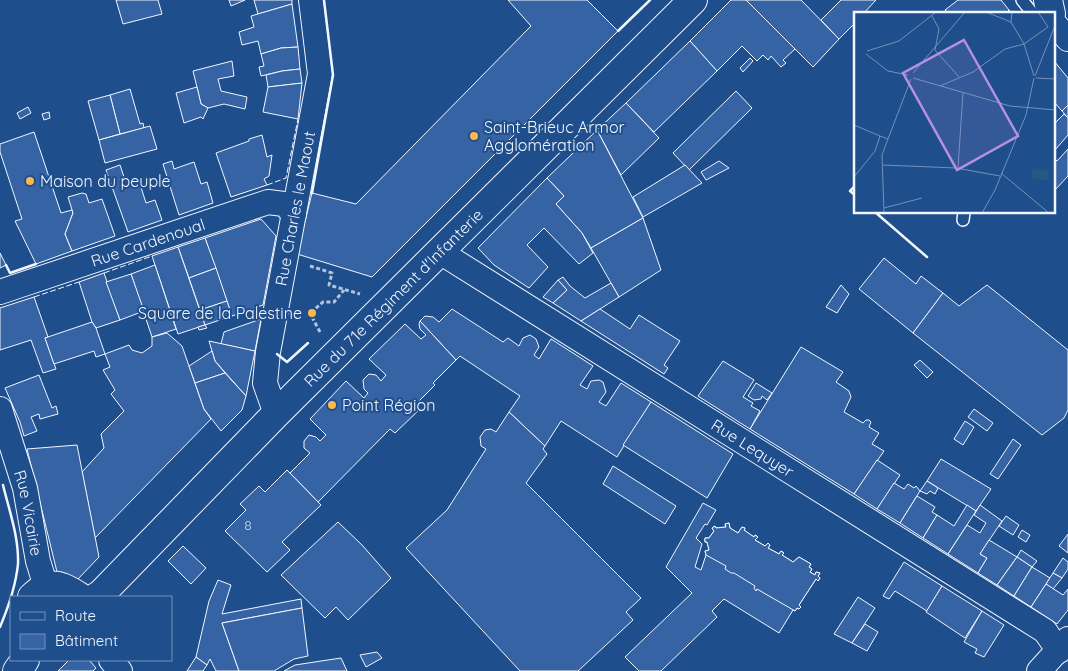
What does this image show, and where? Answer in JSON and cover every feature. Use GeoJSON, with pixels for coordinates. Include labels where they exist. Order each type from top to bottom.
{"type":"FeatureCollection","features":[{"type":"Feature","properties":{"kind":"main road","name":"Rue du 71e Régiment d'Infanterie"},"geometry":{"type":"LineString","coordinates":[[98,596],[276,414],[693,0]]}},
{"type":"Feature","properties":{"kind":"main road"},"geometry":{"type":"LineString","coordinates":[[1048,0],[1052,12]]}},
{"type":"Feature","properties":{"kind":"main road"},"geometry":{"type":"LineString","coordinates":[[39,592],[55,585],[64,587],[78,596]]}},
{"type":"Feature","properties":{"kind":"street","name":"Rue Charles le Maout"},"geometry":{"type":"LineString","coordinates":[[276,414],[265,382],[268,352],[285,258],[298,219],[309,169],[320,74],[311,0]]}},
{"type":"Feature","properties":{"kind":"street","name":"Rue Cardenoual"},"geometry":{"type":"LineString","coordinates":[[0,292],[268,202],[284,204],[298,219]]}},
{"type":"Feature","properties":{"kind":"street","name":"Rue Lequyer"},"geometry":{"type":"LineString","coordinates":[[440,252],[1045,631],[1063,645]]}},
{"type":"Feature","properties":{"kind":"street","name":"Rue Vicairie"},"geometry":{"type":"LineString","coordinates":[[0,409],[25,488],[38,561],[39,592]]}},
{"type":"Feature","properties":{"kind":"street"},"geometry":{"type":"LineString","coordinates":[[1039,671],[1063,645]]}},
{"type":"Feature","properties":{"kind":"street"},"geometry":{"type":"LineString","coordinates":[[112,661],[120,671]]}},
{"type":"Feature","properties":{"kind":"lane"},"geometry":{"type":"LineString","coordinates":[[1022,0],[1031,12]]}},
{"type":"Feature","properties":{"kind":"path"},"geometry":{"type":"LineString","coordinates":[[285,258],[332,273],[329,285],[363,296]]}},
{"type":"Feature","properties":{"kind":"path"},"geometry":{"type":"LineString","coordinates":[[323,336],[314,324],[315,309],[323,302],[334,302],[345,290]]}},
{"type":"Feature","properties":{"kind":"building"},"geometry":{"type":"Polygon","coordinates":[[[116,0],[158,0],[162,14],[123,24],[116,0]]]}},
{"type":"Feature","properties":{"kind":"building"},"geometry":{"type":"Polygon","coordinates":[[[229,0],[245,0],[231,6],[229,0]]]}},
{"type":"Feature","properties":{"kind":"building"},"geometry":{"type":"Polygon","coordinates":[[[254,0],[292,0],[292,4],[258,14],[254,0]]]}},
{"type":"Feature","properties":{"kind":"building"},"geometry":{"type":"Polygon","coordinates":[[[508,0],[587,0],[618,31],[372,277],[297,254],[312,193],[356,204],[531,26],[508,0]]]}},
{"type":"Feature","properties":{"kind":"building"},"geometry":{"type":"Polygon","coordinates":[[[731,0],[746,0],[795,49],[783,60],[786,63],[781,67],[771,56],[768,60],[763,55],[757,61],[742,46],[717,71],[690,41],[731,0]]]}},
{"type":"Feature","properties":{"kind":"building"},"geometry":{"type":"Polygon","coordinates":[[[746,0],[801,0],[839,39],[813,67],[746,0]]]}},
{"type":"Feature","properties":{"kind":"building"},"geometry":{"type":"Polygon","coordinates":[[[841,0],[876,0],[865,12],[854,12],[854,24],[839,39],[821,20],[841,0]]]}},
{"type":"Feature","properties":{"kind":"building"},"geometry":{"type":"Polygon","coordinates":[[[958,0],[1001,0],[1009,10],[1007,12],[946,12],[945,10],[958,0]]]}},
{"type":"Feature","properties":{"kind":"building"},"geometry":{"type":"Polygon","coordinates":[[[292,4],[298,47],[281,48],[261,54],[258,41],[242,45],[239,32],[254,27],[251,16],[292,4]]]}},
{"type":"Feature","properties":{"kind":"building"},"geometry":{"type":"Polygon","coordinates":[[[690,41],[717,71],[654,132],[626,103],[690,41]]]}},
{"type":"Feature","properties":{"kind":"building"},"geometry":{"type":"Polygon","coordinates":[[[298,47],[300,69],[261,76],[259,67],[264,66],[261,54],[281,48],[298,47]]]}},
{"type":"Feature","properties":{"kind":"building"},"geometry":{"type":"Polygon","coordinates":[[[750,58],[753,61],[743,72],[740,68],[750,58]]]}},
{"type":"Feature","properties":{"kind":"building"},"geometry":{"type":"Polygon","coordinates":[[[232,61],[234,76],[218,79],[221,91],[247,97],[245,109],[224,104],[208,108],[201,104],[193,71],[232,61]]]}},
{"type":"Feature","properties":{"kind":"building"},"geometry":{"type":"Polygon","coordinates":[[[1056,63],[1068,78],[1068,105],[1062,111],[1056,104],[1056,63]]]}},
{"type":"Feature","properties":{"kind":"building"},"geometry":{"type":"Polygon","coordinates":[[[300,69],[302,83],[268,87],[266,75],[300,69]]]}},
{"type":"Feature","properties":{"kind":"building"},"geometry":{"type":"Polygon","coordinates":[[[302,83],[298,119],[263,112],[268,87],[302,83]]]}},
{"type":"Feature","properties":{"kind":"building"},"geometry":{"type":"Polygon","coordinates":[[[197,87],[201,104],[208,108],[203,119],[201,117],[184,123],[176,93],[197,87]]]}},
{"type":"Feature","properties":{"kind":"building"},"geometry":{"type":"Polygon","coordinates":[[[130,89],[140,124],[143,123],[144,128],[120,134],[110,95],[130,89]]]}},
{"type":"Feature","properties":{"kind":"building"},"geometry":{"type":"Polygon","coordinates":[[[736,91],[752,108],[689,170],[673,153],[736,91]]]}},
{"type":"Feature","properties":{"kind":"building"},"geometry":{"type":"Polygon","coordinates":[[[110,95],[120,134],[99,140],[88,101],[110,95]]]}},
{"type":"Feature","properties":{"kind":"building"},"geometry":{"type":"Polygon","coordinates":[[[626,103],[659,138],[621,175],[597,130],[626,103]]]}},
{"type":"Feature","properties":{"kind":"building"},"geometry":{"type":"Polygon","coordinates":[[[1068,105],[1068,118],[1062,111],[1068,105]]]}},
{"type":"Feature","properties":{"kind":"building"},"geometry":{"type":"Polygon","coordinates":[[[28,107],[31,113],[20,119],[17,113],[28,107]]]}},
{"type":"Feature","properties":{"kind":"building"},"geometry":{"type":"Polygon","coordinates":[[[49,112],[50,118],[44,120],[42,114],[49,112]]]}},
{"type":"Feature","properties":{"kind":"building"},"geometry":{"type":"Polygon","coordinates":[[[1064,114],[1068,118],[1068,135],[1056,149],[1056,122],[1064,114]]]}},
{"type":"Feature","properties":{"kind":"building"},"geometry":{"type":"Polygon","coordinates":[[[150,126],[157,149],[105,163],[99,140],[150,126]]]}},
{"type":"Feature","properties":{"kind":"building"},"geometry":{"type":"Polygon","coordinates":[[[597,130],[643,218],[591,248],[582,233],[556,204],[564,196],[547,178],[597,130]]]}},
{"type":"Feature","properties":{"kind":"building","name":"Maison du peuple"},"geometry":{"type":"Polygon","coordinates":[[[34,132],[61,213],[72,210],[73,213],[65,234],[72,251],[36,264],[15,221],[22,219],[0,152],[0,144],[34,132]]]}},
{"type":"Feature","properties":{"kind":"building"},"geometry":{"type":"Polygon","coordinates":[[[262,135],[267,157],[272,155],[269,176],[264,179],[267,185],[231,197],[216,153],[262,135]]]}},
{"type":"Feature","properties":{"kind":"building"},"geometry":{"type":"Polygon","coordinates":[[[1068,149],[1068,176],[1056,189],[1056,160],[1068,149]]]}},
{"type":"Feature","properties":{"kind":"building"},"geometry":{"type":"Polygon","coordinates":[[[172,161],[174,169],[194,162],[201,184],[207,182],[213,203],[179,215],[163,164],[172,161]]]}},
{"type":"Feature","properties":{"kind":"building"},"geometry":{"type":"Polygon","coordinates":[[[719,161],[729,168],[706,180],[701,172],[719,161]]]}},
{"type":"Feature","properties":{"kind":"building"},"geometry":{"type":"Polygon","coordinates":[[[120,165],[124,177],[120,179],[123,186],[139,181],[146,203],[155,200],[162,220],[128,232],[106,170],[120,165]]]}},
{"type":"Feature","properties":{"kind":"building"},"geometry":{"type":"Polygon","coordinates":[[[685,165],[702,183],[643,217],[633,197],[685,165]]]}},
{"type":"Feature","properties":{"kind":"building"},"geometry":{"type":"Polygon","coordinates":[[[547,178],[564,196],[556,204],[582,233],[593,253],[579,264],[544,228],[527,245],[548,267],[529,288],[494,265],[478,248],[547,178]]]}},
{"type":"Feature","properties":{"kind":"building"},"geometry":{"type":"Polygon","coordinates":[[[82,193],[86,194],[89,203],[102,199],[115,236],[72,251],[65,234],[73,213],[68,197],[82,193]]]}},
{"type":"Feature","properties":{"kind":"building"},"geometry":{"type":"Polygon","coordinates":[[[643,218],[661,270],[619,297],[591,248],[643,218]]]}},
{"type":"Feature","properties":{"kind":"building"},"geometry":{"type":"Polygon","coordinates":[[[261,219],[276,236],[263,305],[232,316],[205,238],[261,219]]]}},
{"type":"Feature","properties":{"kind":"building"},"geometry":{"type":"Polygon","coordinates":[[[205,238],[216,268],[189,278],[178,247],[205,238]]]}},
{"type":"Feature","properties":{"kind":"building"},"geometry":{"type":"Polygon","coordinates":[[[178,247],[205,325],[178,334],[152,256],[178,247]]]}},
{"type":"Feature","properties":{"kind":"building"},"geometry":{"type":"Polygon","coordinates":[[[0,253],[6,265],[0,268],[0,253]]]}},
{"type":"Feature","properties":{"kind":"building"},"geometry":{"type":"Polygon","coordinates":[[[884,258],[916,284],[921,276],[943,293],[913,333],[859,289],[884,258]]]}},
{"type":"Feature","properties":{"kind":"building"},"geometry":{"type":"Polygon","coordinates":[[[155,265],[176,329],[152,337],[131,274],[155,265]]]}},
{"type":"Feature","properties":{"kind":"building"},"geometry":{"type":"Polygon","coordinates":[[[216,268],[227,301],[200,310],[189,278],[216,268]]]}},
{"type":"Feature","properties":{"kind":"building"},"geometry":{"type":"Polygon","coordinates":[[[104,273],[120,320],[96,328],[92,322],[79,282],[104,273]]]}},
{"type":"Feature","properties":{"kind":"building"},"geometry":{"type":"Polygon","coordinates":[[[131,274],[144,311],[120,320],[106,282],[131,274]]]}},
{"type":"Feature","properties":{"kind":"building"},"geometry":{"type":"Polygon","coordinates":[[[563,277],[570,286],[585,298],[611,283],[619,297],[581,321],[553,303],[567,290],[558,280],[563,277]]]}},
{"type":"Feature","properties":{"kind":"building"},"geometry":{"type":"Polygon","coordinates":[[[558,280],[567,290],[553,303],[543,297],[558,280]]]}},
{"type":"Feature","properties":{"kind":"building"},"geometry":{"type":"Polygon","coordinates":[[[841,285],[849,294],[837,313],[826,307],[841,285]]]}},
{"type":"Feature","properties":{"kind":"building"},"geometry":{"type":"Polygon","coordinates":[[[987,285],[1068,350],[1068,410],[1064,418],[1042,435],[913,333],[943,293],[959,306],[987,285]]]}},
{"type":"Feature","properties":{"kind":"building"},"geometry":{"type":"Polygon","coordinates":[[[34,297],[48,337],[45,338],[56,369],[43,373],[31,340],[0,350],[0,308],[34,297]]]}},
{"type":"Feature","properties":{"kind":"building"},"geometry":{"type":"Polygon","coordinates":[[[227,301],[232,316],[205,325],[200,310],[227,301]]]}},
{"type":"Feature","properties":{"kind":"building"},"geometry":{"type":"Polygon","coordinates":[[[452,309],[503,342],[508,338],[519,346],[523,338],[530,335],[536,339],[539,347],[534,355],[539,359],[551,339],[593,366],[580,385],[587,389],[591,381],[599,380],[603,382],[606,392],[599,402],[606,406],[621,383],[651,402],[617,457],[561,421],[545,446],[509,412],[520,396],[460,356],[456,360],[420,321],[425,316],[433,317],[439,322],[452,309]]]}},
{"type":"Feature","properties":{"kind":"building"},"geometry":{"type":"Polygon","coordinates":[[[600,309],[630,329],[639,315],[680,341],[664,365],[668,368],[664,374],[581,321],[600,309]]]}},
{"type":"Feature","properties":{"kind":"building"},"geometry":{"type":"Polygon","coordinates":[[[261,319],[255,351],[221,344],[224,332],[261,319]]]}},
{"type":"Feature","properties":{"kind":"building"},"geometry":{"type":"Polygon","coordinates":[[[420,321],[456,360],[433,383],[435,385],[415,405],[420,409],[395,433],[390,429],[318,502],[290,473],[310,453],[304,448],[304,441],[309,435],[316,437],[320,441],[326,435],[310,419],[346,381],[364,398],[368,393],[364,389],[363,380],[369,374],[376,375],[381,381],[386,375],[369,359],[405,324],[421,339],[426,335],[420,329],[420,321]]]}},
{"type":"Feature","properties":{"kind":"building"},"geometry":{"type":"Polygon","coordinates":[[[92,322],[105,354],[96,357],[94,351],[54,364],[45,338],[92,322]]]}},
{"type":"Feature","properties":{"kind":"building"},"geometry":{"type":"Polygon","coordinates":[[[205,325],[207,328],[199,330],[198,327],[205,325]]]}},
{"type":"Feature","properties":{"kind":"building"},"geometry":{"type":"Polygon","coordinates":[[[167,333],[182,346],[204,409],[211,419],[95,538],[82,472],[104,448],[101,434],[124,411],[111,394],[115,390],[103,370],[110,367],[105,354],[129,345],[132,350],[142,353],[152,346],[152,337],[167,333]]]}},
{"type":"Feature","properties":{"kind":"building"},"geometry":{"type":"Polygon","coordinates":[[[209,341],[255,351],[246,396],[215,361],[209,341]]]}},
{"type":"Feature","properties":{"kind":"building"},"geometry":{"type":"Polygon","coordinates":[[[801,347],[843,372],[836,382],[849,391],[851,397],[844,412],[863,423],[869,420],[871,422],[869,427],[879,433],[872,444],[884,451],[854,494],[750,429],[801,347]]]}},
{"type":"Feature","properties":{"kind":"building"},"geometry":{"type":"Polygon","coordinates":[[[212,351],[215,361],[225,373],[195,383],[189,366],[212,351]]]}},
{"type":"Feature","properties":{"kind":"building"},"geometry":{"type":"Polygon","coordinates":[[[920,360],[933,372],[927,378],[914,365],[920,360]]]}},
{"type":"Feature","properties":{"kind":"building"},"geometry":{"type":"Polygon","coordinates":[[[723,361],[754,380],[743,397],[753,403],[751,406],[760,411],[750,429],[698,396],[723,361]]]}},
{"type":"Feature","properties":{"kind":"building"},"geometry":{"type":"Polygon","coordinates":[[[225,373],[246,396],[242,410],[221,431],[204,409],[195,383],[225,373]]]}},
{"type":"Feature","properties":{"kind":"building"},"geometry":{"type":"Polygon","coordinates":[[[39,375],[52,408],[56,406],[58,414],[40,419],[39,414],[31,417],[37,431],[24,436],[5,388],[39,375]]]}},
{"type":"Feature","properties":{"kind":"building"},"geometry":{"type":"Polygon","coordinates":[[[756,383],[772,393],[767,400],[762,396],[761,399],[754,400],[748,396],[756,383]]]}},
{"type":"Feature","properties":{"kind":"building"},"geometry":{"type":"Polygon","coordinates":[[[651,402],[733,454],[707,498],[623,445],[651,402]]]}},
{"type":"Feature","properties":{"kind":"building"},"geometry":{"type":"Polygon","coordinates":[[[974,409],[993,423],[987,431],[968,417],[974,409]]]}},
{"type":"Feature","properties":{"kind":"building"},"geometry":{"type":"Polygon","coordinates":[[[509,412],[545,446],[543,449],[547,454],[526,483],[641,598],[626,612],[633,620],[578,671],[520,671],[406,548],[447,510],[486,449],[481,446],[480,437],[485,430],[491,429],[496,432],[509,412]]]}},
{"type":"Feature","properties":{"kind":"building"},"geometry":{"type":"Polygon","coordinates":[[[965,421],[974,427],[963,445],[954,439],[965,421]]]}},
{"type":"Feature","properties":{"kind":"building"},"geometry":{"type":"Polygon","coordinates":[[[1013,439],[1021,445],[998,479],[990,474],[1013,439]]]}},
{"type":"Feature","properties":{"kind":"building"},"geometry":{"type":"Polygon","coordinates":[[[77,445],[99,557],[78,579],[57,572],[27,449],[77,445]]]}},
{"type":"Feature","properties":{"kind":"building"},"geometry":{"type":"Polygon","coordinates":[[[941,459],[991,489],[976,511],[927,481],[941,459]]]}},
{"type":"Feature","properties":{"kind":"building"},"geometry":{"type":"Polygon","coordinates":[[[877,460],[900,475],[877,509],[854,494],[877,460]]]}},
{"type":"Feature","properties":{"kind":"building"},"geometry":{"type":"Polygon","coordinates":[[[613,466],[676,506],[665,524],[603,484],[613,466]]]}},
{"type":"Feature","properties":{"kind":"building"},"geometry":{"type":"Polygon","coordinates":[[[287,470],[321,505],[282,542],[290,550],[267,572],[225,531],[246,510],[240,504],[259,486],[265,492],[287,470]]]}},
{"type":"Feature","properties":{"kind":"building"},"geometry":{"type":"Polygon","coordinates":[[[927,481],[938,488],[935,494],[930,491],[927,494],[920,491],[927,481]]]}},
{"type":"Feature","properties":{"kind":"building"},"geometry":{"type":"Polygon","coordinates":[[[894,483],[904,489],[908,484],[914,488],[916,486],[920,491],[900,523],[877,509],[894,483]]]}},
{"type":"Feature","properties":{"kind":"building"},"geometry":{"type":"Polygon","coordinates":[[[917,496],[935,507],[932,512],[937,515],[923,538],[900,523],[917,496]]]}},
{"type":"Feature","properties":{"kind":"building"},"geometry":{"type":"Polygon","coordinates":[[[703,503],[716,510],[696,538],[702,544],[695,567],[701,570],[706,555],[705,551],[709,550],[705,538],[709,538],[714,531],[712,528],[715,526],[716,528],[726,527],[725,524],[729,523],[730,528],[738,533],[742,527],[745,528],[744,530],[754,537],[755,535],[758,537],[755,540],[765,546],[768,543],[770,545],[768,548],[779,554],[781,551],[784,553],[782,555],[793,562],[799,557],[811,564],[809,567],[812,569],[810,572],[815,575],[816,572],[820,573],[818,576],[820,578],[818,581],[816,579],[799,605],[801,607],[795,611],[793,610],[779,633],[724,599],[712,611],[717,617],[661,671],[639,671],[625,657],[692,593],[666,567],[703,503]]]}},
{"type":"Feature","properties":{"kind":"building"},"geometry":{"type":"Polygon","coordinates":[[[967,505],[976,511],[948,554],[923,538],[937,515],[954,526],[967,505]]]}},
{"type":"Feature","properties":{"kind":"building"},"geometry":{"type":"Polygon","coordinates":[[[980,505],[1002,521],[980,554],[987,558],[978,573],[948,554],[967,525],[980,533],[986,523],[974,515],[980,505]]]}},
{"type":"Feature","properties":{"kind":"building"},"geometry":{"type":"Polygon","coordinates":[[[1006,516],[1019,525],[1013,535],[999,526],[1006,516]]]}},
{"type":"Feature","properties":{"kind":"building"},"geometry":{"type":"Polygon","coordinates":[[[338,522],[362,545],[391,578],[348,620],[336,607],[325,618],[281,575],[338,522]]]}},
{"type":"Feature","properties":{"kind":"building"},"geometry":{"type":"Polygon","coordinates":[[[729,523],[730,528],[738,533],[742,527],[745,528],[744,530],[754,537],[755,535],[758,537],[755,540],[765,546],[768,543],[770,545],[768,548],[779,554],[781,551],[784,553],[782,555],[793,562],[799,557],[811,564],[809,567],[812,569],[810,572],[815,575],[816,572],[820,573],[818,576],[820,578],[818,581],[816,579],[799,605],[801,607],[799,609],[797,608],[795,611],[757,589],[756,591],[755,586],[731,573],[725,569],[726,566],[706,555],[705,551],[709,550],[705,538],[709,538],[714,531],[712,528],[715,526],[716,528],[726,527],[725,524],[729,523]]]}},
{"type":"Feature","properties":{"kind":"building"},"geometry":{"type":"Polygon","coordinates":[[[1022,530],[1030,535],[1026,542],[1018,537],[1022,530]]]}},
{"type":"Feature","properties":{"kind":"building"},"geometry":{"type":"Polygon","coordinates":[[[1068,534],[1068,553],[1059,546],[1068,534]]]}},
{"type":"Feature","properties":{"kind":"building"},"geometry":{"type":"Polygon","coordinates":[[[989,540],[1017,557],[997,585],[978,573],[987,558],[980,554],[989,540]]]}},
{"type":"Feature","properties":{"kind":"building"},"geometry":{"type":"Polygon","coordinates":[[[183,546],[206,568],[191,584],[168,561],[183,546]]]}},
{"type":"Feature","properties":{"kind":"building"},"geometry":{"type":"Polygon","coordinates":[[[1021,550],[1037,561],[1032,567],[1017,557],[1021,550]]]}},
{"type":"Feature","properties":{"kind":"building"},"geometry":{"type":"Polygon","coordinates":[[[1017,557],[1032,567],[1014,596],[997,585],[1017,557]]]}},
{"type":"Feature","properties":{"kind":"building"},"geometry":{"type":"Polygon","coordinates":[[[1063,558],[1068,562],[1068,569],[1062,578],[1053,573],[1063,558]]]}},
{"type":"Feature","properties":{"kind":"building"},"geometry":{"type":"Polygon","coordinates":[[[904,562],[942,586],[927,611],[895,591],[889,599],[883,596],[904,562]]]}},
{"type":"Feature","properties":{"kind":"building"},"geometry":{"type":"Polygon","coordinates":[[[1032,567],[1050,578],[1031,607],[1014,596],[1032,567]]]}},
{"type":"Feature","properties":{"kind":"building"},"geometry":{"type":"Polygon","coordinates":[[[1053,573],[1062,578],[1053,589],[1046,584],[1053,573]]]}},
{"type":"Feature","properties":{"kind":"building"},"geometry":{"type":"Polygon","coordinates":[[[218,580],[231,585],[222,614],[301,599],[302,608],[222,623],[239,671],[216,671],[210,659],[207,665],[196,657],[209,601],[218,580]]]}},
{"type":"Feature","properties":{"kind":"building"},"geometry":{"type":"Polygon","coordinates":[[[1046,584],[1063,595],[1068,589],[1068,610],[1057,624],[1031,607],[1046,584]]]}},
{"type":"Feature","properties":{"kind":"building"},"geometry":{"type":"Polygon","coordinates":[[[942,586],[982,611],[965,638],[926,612],[942,586]]]}},
{"type":"Feature","properties":{"kind":"building"},"geometry":{"type":"Polygon","coordinates":[[[858,597],[875,608],[852,643],[834,634],[858,597]]]}},
{"type":"Feature","properties":{"kind":"building"},"geometry":{"type":"Polygon","coordinates":[[[302,608],[308,656],[294,659],[274,671],[239,671],[222,623],[302,608]]]}},
{"type":"Feature","properties":{"kind":"building"},"geometry":{"type":"Polygon","coordinates":[[[982,611],[1004,625],[984,657],[975,653],[977,649],[964,642],[982,611]]]}},
{"type":"Feature","properties":{"kind":"building"},"geometry":{"type":"Polygon","coordinates":[[[865,624],[878,632],[867,651],[852,643],[865,624]]]}},
{"type":"Feature","properties":{"kind":"building"},"geometry":{"type":"Polygon","coordinates":[[[377,652],[382,658],[366,667],[360,655],[377,652]]]}},
{"type":"Feature","properties":{"kind":"building"},"geometry":{"type":"Polygon","coordinates":[[[196,657],[207,665],[203,671],[187,671],[196,657]]]}},
{"type":"Feature","properties":{"kind":"building"},"geometry":{"type":"Polygon","coordinates":[[[341,658],[347,671],[284,671],[295,665],[341,658]]]}},
{"type":"Feature","properties":{"kind":"building"},"geometry":{"type":"Polygon","coordinates":[[[68,661],[90,661],[96,668],[93,671],[58,671],[68,661]]]}},
{"type":"Feature","properties":{"kind":"fence"},"geometry":{"type":"LineString","coordinates":[[267,185],[286,178],[298,119]]}},
{"type":"Feature","properties":{"kind":"fence"},"geometry":{"type":"LineString","coordinates":[[104,273],[152,256]]}},
{"type":"Feature","properties":{"kind":"fence"},"geometry":{"type":"LineString","coordinates":[[34,297],[79,282]]}},
{"type":"Feature","properties":{"kind":"wall"},"geometry":{"type":"LineString","coordinates":[[312,193],[333,75],[324,0]]}},
{"type":"Feature","properties":{"kind":"wall"},"geometry":{"type":"LineString","coordinates":[[618,31],[650,0]]}},
{"type":"Feature","properties":{"kind":"wall"},"geometry":{"type":"LineString","coordinates":[[854,187],[850,191],[854,194]]}},
{"type":"Feature","properties":{"kind":"wall"},"geometry":{"type":"LineString","coordinates":[[877,214],[927,257]]}},
{"type":"Feature","properties":{"kind":"wall"},"geometry":{"type":"LineString","coordinates":[[6,265],[10,273],[36,264]]}},
{"type":"Feature","properties":{"kind":"wall"},"geometry":{"type":"LineString","coordinates":[[277,354],[287,362],[308,343]]}},
{"type":"Feature","properties":{"kind":"wall"},"geometry":{"type":"LineString","coordinates":[[3,485],[18,554],[18,564],[11,596]]}},
{"type":"Feature","properties":{"kind":"wall"},"geometry":{"type":"LineString","coordinates":[[0,627],[10,599]]}},
{"type":"Feature","properties":{"kind":"place","name":"Saint-Brieuc Armor Agglomération"},"geometry":{"type":"Point","coordinates":[474,136]}},
{"type":"Feature","properties":{"kind":"place","name":"Maison du peuple"},"geometry":{"type":"Point","coordinates":[30,181]}},
{"type":"Feature","properties":{"kind":"place","name":"Square de la Palestine"},"geometry":{"type":"Point","coordinates":[312,313]}},
{"type":"Feature","properties":{"kind":"place","name":"Point Région"},"geometry":{"type":"Point","coordinates":[332,405]}}]}
